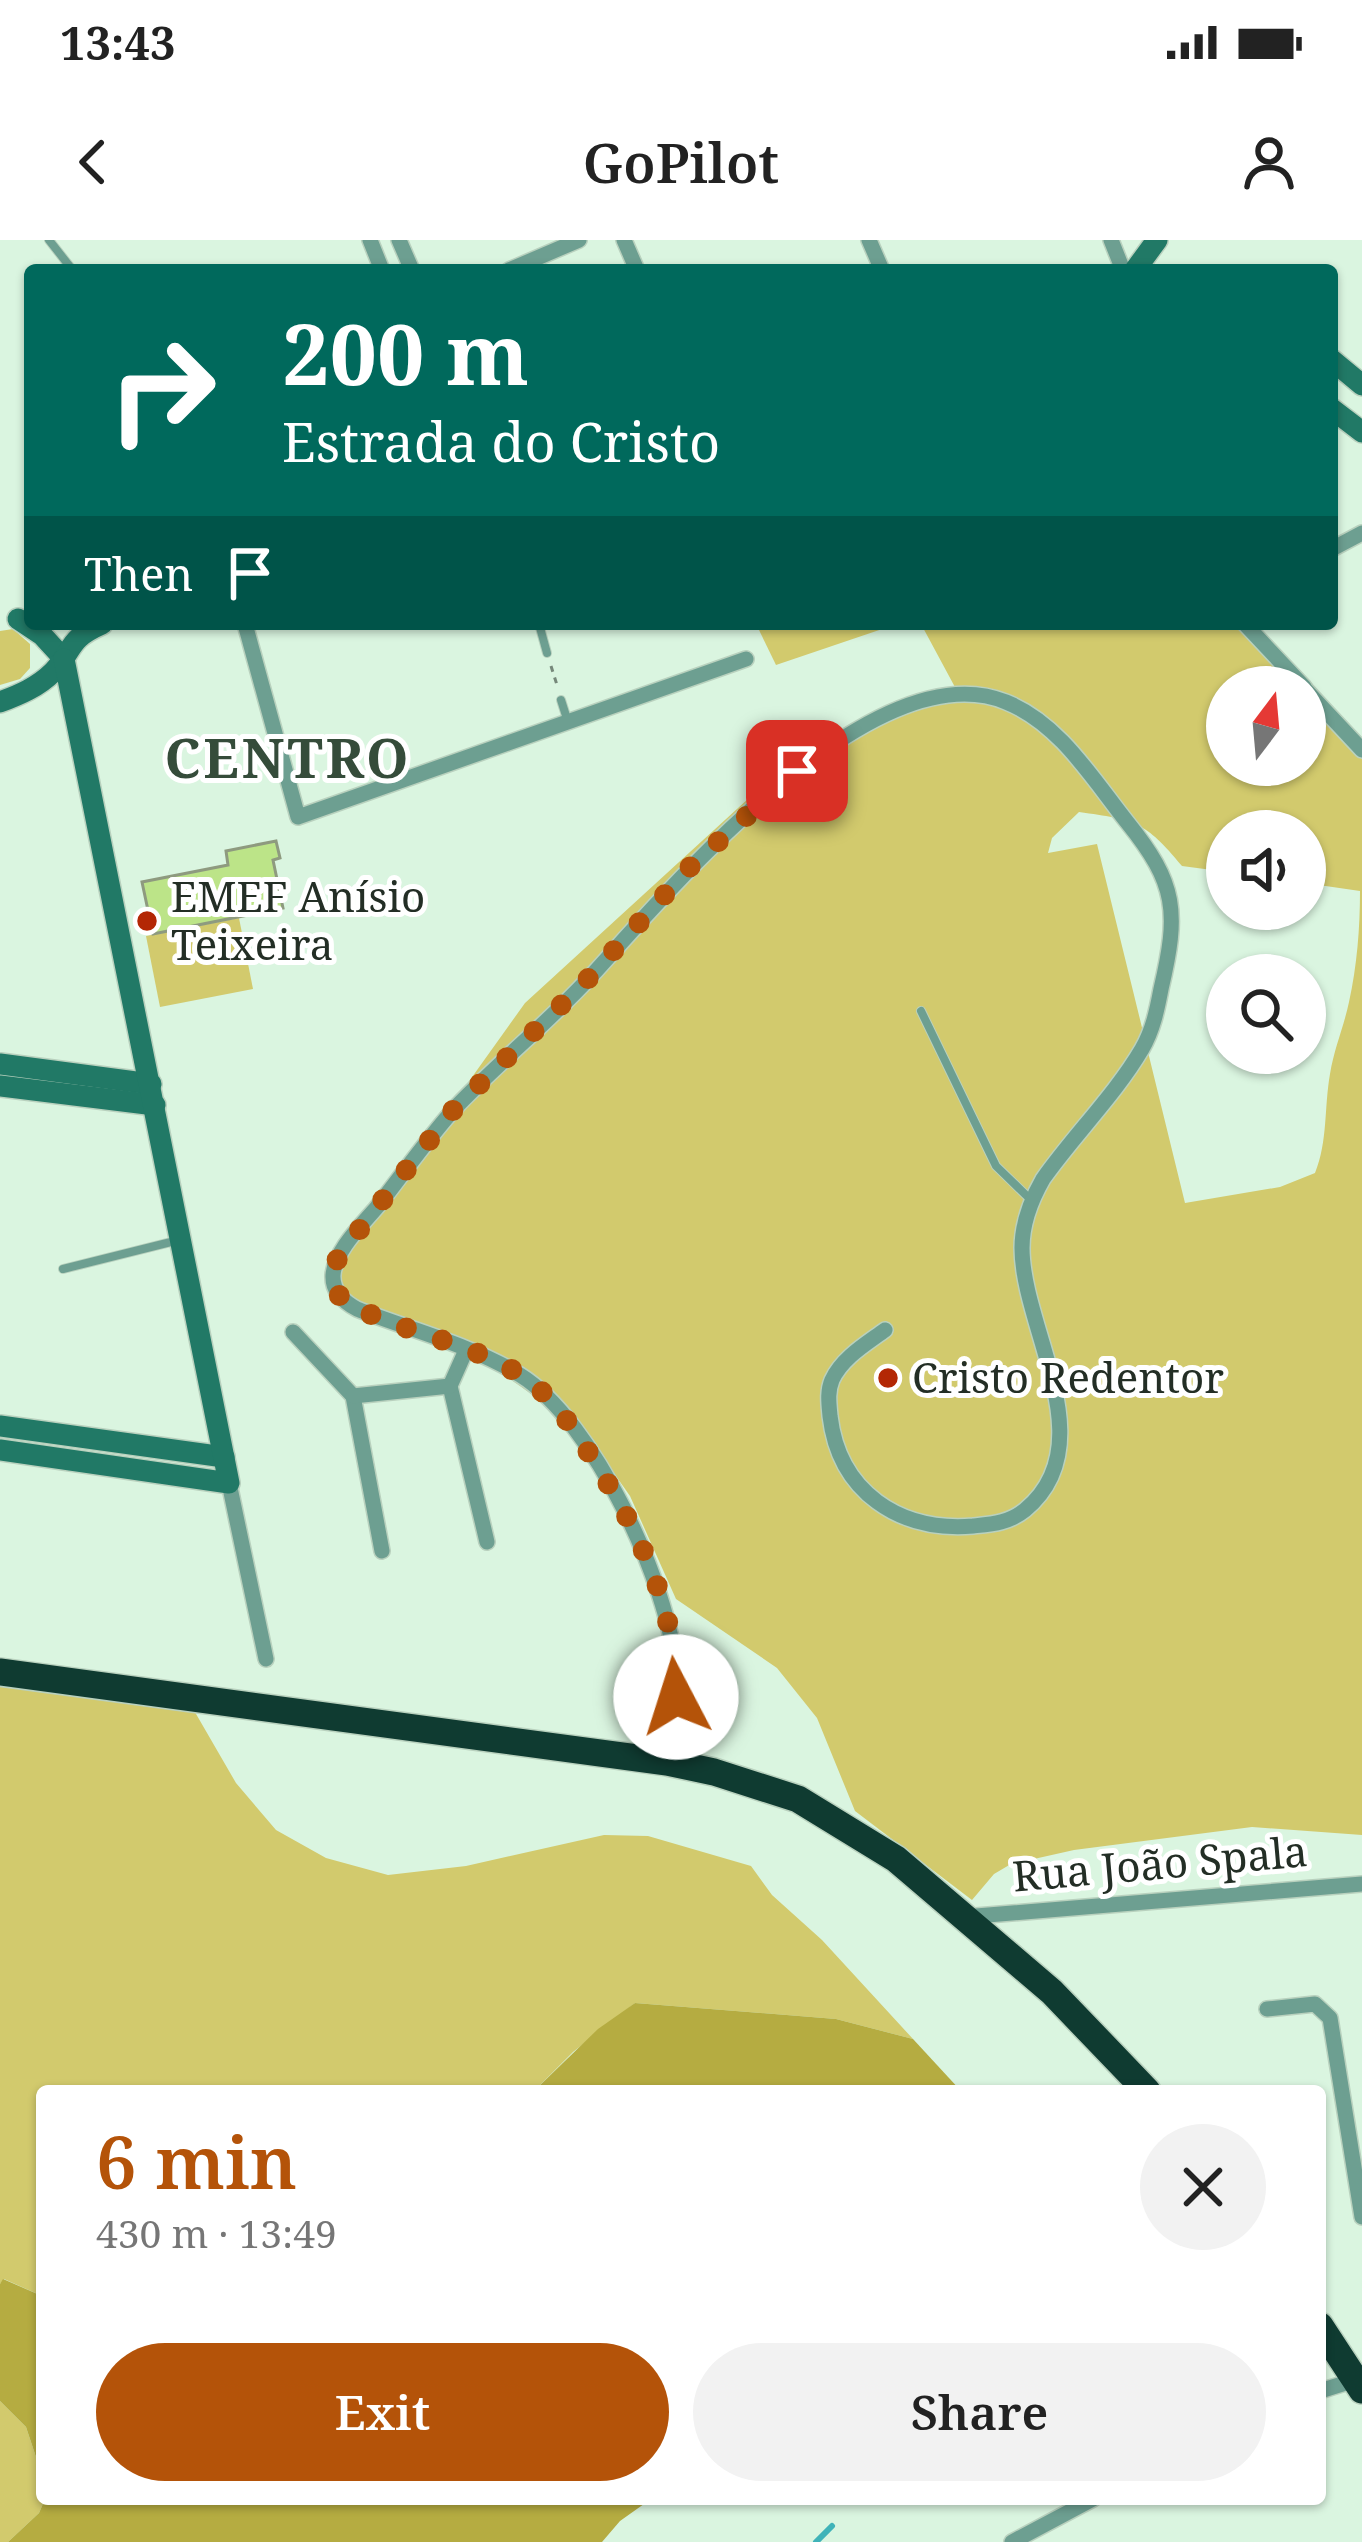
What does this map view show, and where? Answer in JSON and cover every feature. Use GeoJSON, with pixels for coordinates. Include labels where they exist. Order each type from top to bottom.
{"type":"FeatureCollection","features":[{"type":"Feature","properties":{"kind":"highway"},"geometry":{"type":"LineString","coordinates":[[0,1672],[667,1762],[798,1799],[896,1859],[1052,1992],[1141,2085]]}},
{"type":"Feature","properties":{"kind":"highway"},"geometry":{"type":"LineString","coordinates":[[1326,2335],[1359,2385]]}},
{"type":"Feature","properties":{"kind":"street"},"geometry":{"type":"LineString","coordinates":[[523,264],[579,240]]}},
{"type":"Feature","properties":{"kind":"street"},"geometry":{"type":"LineString","coordinates":[[1338,365],[1362,385]]}},
{"type":"Feature","properties":{"kind":"street"},"geometry":{"type":"LineString","coordinates":[[1338,414],[1362,432]]}},
{"type":"Feature","properties":{"kind":"street"},"geometry":{"type":"LineString","coordinates":[[34,630],[64,659],[266,1659]]}},
{"type":"Feature","properties":{"kind":"street"},"geometry":{"type":"LineString","coordinates":[[0,702],[31,689],[64,659],[76,638],[91,630]]}},
{"type":"Feature","properties":{"kind":"street"},"geometry":{"type":"LineString","coordinates":[[247,630],[298,817],[746,659]]}},
{"type":"Feature","properties":{"kind":"street"},"geometry":{"type":"LineString","coordinates":[[1251,630],[1284,666]]}},
{"type":"Feature","properties":{"kind":"street"},"geometry":{"type":"LineString","coordinates":[[667,1762],[676,1697],[674,1654],[649,1560],[628,1514],[545,1394],[521,1375],[343,1301],[333,1273],[351,1240],[454,1109],[586,981],[690,867],[756,806],[821,752],[856,731],[936,695],[983,694],[1026,711],[1049,728],[1153,854],[1172,900],[1173,937],[1147,1040],[1031,1200],[1022,1240],[1024,1268],[1059,1426],[1057,1458],[1048,1480],[1023,1512],[1010,1520],[968,1526],[908,1518],[868,1496],[846,1471],[832,1430],[828,1397],[832,1381],[853,1354],[885,1330]]}},
{"type":"Feature","properties":{"kind":"street"},"geometry":{"type":"LineString","coordinates":[[1326,712],[1362,750]]}},
{"type":"Feature","properties":{"kind":"street"},"geometry":{"type":"LineString","coordinates":[[0,1064],[153,1095]]}},
{"type":"Feature","properties":{"kind":"street"},"geometry":{"type":"LineString","coordinates":[[0,1086],[153,1095]]}},
{"type":"Feature","properties":{"kind":"street"},"geometry":{"type":"LineString","coordinates":[[293,1332],[353,1396],[382,1551]]}},
{"type":"Feature","properties":{"kind":"street"},"geometry":{"type":"LineString","coordinates":[[466,1350],[450,1386],[487,1542]]}},
{"type":"Feature","properties":{"kind":"street"},"geometry":{"type":"LineString","coordinates":[[353,1396],[450,1386]]}},
{"type":"Feature","properties":{"kind":"street"},"geometry":{"type":"LineString","coordinates":[[0,1426],[224,1457]]}},
{"type":"Feature","properties":{"kind":"street"},"geometry":{"type":"LineString","coordinates":[[0,1450],[229,1483]]}},
{"type":"Feature","properties":{"kind":"street","name":"Rua João Spala"},"geometry":{"type":"LineString","coordinates":[[964,1917],[1362,1884]]}},
{"type":"Feature","properties":{"kind":"street"},"geometry":{"type":"LineString","coordinates":[[1267,2009],[1308,2004],[1326,2011],[1357,2140],[1362,2217]]}},
{"type":"Feature","properties":{"kind":"street"},"geometry":{"type":"LineString","coordinates":[[1326,2388],[1359,2385]]}},
{"type":"Feature","properties":{"kind":"street"},"geometry":{"type":"LineString","coordinates":[[1012,2542],[1083,2505]]}},
{"type":"Feature","properties":{"kind":"lane"},"geometry":{"type":"LineString","coordinates":[[541,630],[547,652]]}},
{"type":"Feature","properties":{"kind":"lane"},"geometry":{"type":"LineString","coordinates":[[561,700],[568,722]]}},
{"type":"Feature","properties":{"kind":"lane"},"geometry":{"type":"LineString","coordinates":[[921,1011],[996,1166],[1031,1200]]}},
{"type":"Feature","properties":{"kind":"lane"},"geometry":{"type":"LineString","coordinates":[[63,1269],[182,1240]]}},
{"type":"Feature","properties":{"kind":"path"},"geometry":{"type":"LineString","coordinates":[[547,652],[561,700]]}},
{"type":"Feature","properties":{"kind":"shaded area"},"geometry":{"type":"Polygon","coordinates":[[[13,629],[30,644],[30,668],[20,679],[0,685],[0,631],[13,629]]]}},
{"type":"Feature","properties":{"kind":"shaded area"},"geometry":{"type":"Polygon","coordinates":[[[759,630],[879,630],[776,665],[759,630]]]}},
{"type":"Feature","properties":{"kind":"shaded area"},"geometry":{"type":"Polygon","coordinates":[[[924,630],[1258,630],[1291,666],[1206,666],[1206,786],[1326,786],[1326,703],[1362,742],[1362,1835],[1252,1827],[1074,1850],[1011,1864],[994,1874],[972,1900],[855,1811],[817,1718],[777,1668],[676,1599],[630,1496],[599,1452],[537,1398],[479,1357],[351,1299],[329,1277],[525,1003],[786,764],[898,705],[956,689],[924,630]]]}},
{"type":"Feature","properties":{"kind":"shaded area"},"geometry":{"type":"Polygon","coordinates":[[[239,918],[253,989],[160,1007],[146,936],[239,918]]]}},
{"type":"Feature","properties":{"kind":"shaded area"},"geometry":{"type":"Polygon","coordinates":[[[0,1682],[192,1707],[236,1783],[276,1830],[326,1858],[388,1875],[466,1866],[604,1835],[648,1836],[751,1866],[772,1895],[822,1940],[913,2039],[836,2019],[635,2003],[540,2085],[36,2085],[36,2293],[4,2279],[0,2284],[0,1682]]]}},
{"type":"Feature","properties":{"kind":"shaded area"},"geometry":{"type":"Polygon","coordinates":[[[635,2003],[836,2019],[913,2039],[955,2085],[540,2085],[598,2029],[635,2003]]]}},
{"type":"Feature","properties":{"kind":"shaded area"},"geometry":{"type":"Polygon","coordinates":[[[3,2279],[36,2293],[36,2457],[26,2427],[0,2401],[3,2279]]]}},
{"type":"Feature","properties":{"kind":"shaded area"},"geometry":{"type":"Polygon","coordinates":[[[0,2401],[26,2427],[36,2457],[36,2505],[42,2505],[8,2542],[0,2542],[0,2401]]]}},
{"type":"Feature","properties":{"kind":"shaded area"},"geometry":{"type":"Polygon","coordinates":[[[42,2505],[643,2505],[602,2542],[8,2542],[42,2505]]]}},
{"type":"Feature","properties":{"kind":"building"},"geometry":{"type":"Polygon","coordinates":[[[276,841],[280,858],[273,860],[283,908],[153,934],[142,882],[228,865],[226,851],[276,841]]]}},
{"type":"Feature","properties":{"kind":"waterway"},"geometry":{"type":"LineString","coordinates":[[816,2542],[832,2526]]}},
{"type":"Feature","properties":{"kind":"place","name":"EMEF Anísio Teixeira"},"geometry":{"type":"Point","coordinates":[147,921]}},
{"type":"Feature","properties":{"kind":"place","name":"Cristo Redentor"},"geometry":{"type":"Point","coordinates":[888,1378]}},
{"type":"Feature","properties":{"kind":"district","name":"CENTRO"},"geometry":{"type":"Point","coordinates":[288,759]}},
{"type":"Feature","properties":{"kind":"route"},"geometry":{"type":"LineString","coordinates":[[676,1697],[668,1619],[649,1560],[628,1514],[545,1394],[495,1362],[357,1309],[343,1301],[333,1273],[338,1257],[454,1109],[586,981],[690,867],[797,771]]}}]}
